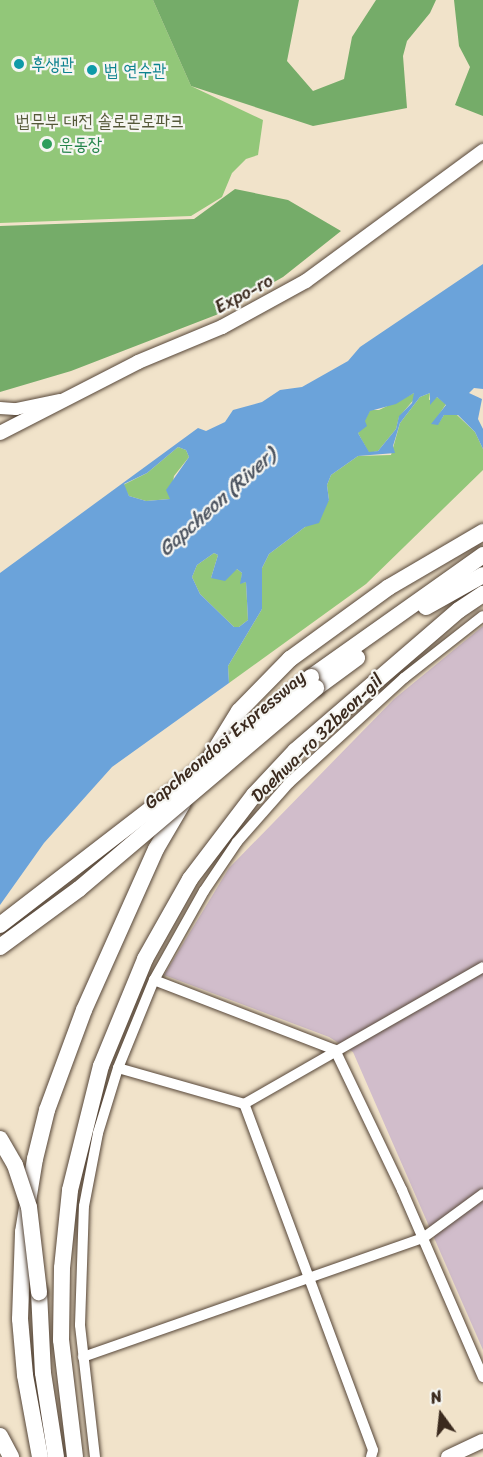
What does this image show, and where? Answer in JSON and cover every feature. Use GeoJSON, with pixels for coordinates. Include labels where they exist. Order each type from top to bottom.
{"type":"FeatureCollection","features":[{"type":"Feature","properties":{"kind":"highway"},"geometry":{"type":"LineString","coordinates":[[40,1457],[25,1375],[20,1319],[23,1232],[35,1159],[63,1065],[156,849],[239,711],[290,659],[389,587],[483,532]]}},
{"type":"Feature","properties":{"kind":"highway","name":"Gapcheondosi Expressway"},"geometry":{"type":"LineString","coordinates":[[0,926],[313,682],[483,555]]}},
{"type":"Feature","properties":{"kind":"highway","name":"Gapcheondosi Expressway"},"geometry":{"type":"LineString","coordinates":[[0,947],[79,889],[313,682],[440,597],[483,575]]}},
{"type":"Feature","properties":{"kind":"highway"},"geometry":{"type":"LineString","coordinates":[[75,1457],[61,1340],[62,1268],[70,1190],[101,1066],[145,959],[208,855],[295,751],[459,610],[483,594]]}},
{"type":"Feature","properties":{"kind":"highway"},"geometry":{"type":"LineString","coordinates":[[0,1139],[15,1165],[29,1207],[39,1292],[43,1373],[56,1457]]}},
{"type":"Feature","properties":{"kind":"highway"},"geometry":{"type":"LineString","coordinates":[[0,1436],[11,1457]]}},
{"type":"Feature","properties":{"kind":"main road","name":"Expo-ro"},"geometry":{"type":"LineString","coordinates":[[0,432],[63,399],[222,327],[306,281],[483,151]]}},
{"type":"Feature","properties":{"kind":"main road"},"geometry":{"type":"LineString","coordinates":[[448,1457],[483,1441]]}},
{"type":"Feature","properties":{"kind":"main road"},"geometry":{"type":"LineString","coordinates":[[468,1457],[483,1447]]}},
{"type":"Feature","properties":{"kind":"street"},"geometry":{"type":"LineString","coordinates":[[0,408],[16,409],[63,399]]}},
{"type":"Feature","properties":{"kind":"street","name":"Daehwa-ro 32beon-gil"},"geometry":{"type":"LineString","coordinates":[[95,1457],[83,1357],[80,1268],[84,1206],[98,1133],[118,1068],[154,980],[204,891],[237,842],[289,783],[404,678],[483,616]]}},
{"type":"Feature","properties":{"kind":"street"},"geometry":{"type":"LineString","coordinates":[[118,1068],[244,1104],[483,967]]}},
{"type":"Feature","properties":{"kind":"street"},"geometry":{"type":"LineString","coordinates":[[154,980],[335,1050],[423,1238],[483,1377]]}},
{"type":"Feature","properties":{"kind":"street"},"geometry":{"type":"LineString","coordinates":[[244,1104],[307,1279],[373,1450],[371,1457]]}},
{"type":"Feature","properties":{"kind":"street"},"geometry":{"type":"LineString","coordinates":[[83,1357],[423,1238],[483,1194]]}},
{"type":"Feature","properties":{"kind":"shaded area"},"geometry":{"type":"Polygon","coordinates":[[[483,626],[483,1350],[353,1052],[329,1037],[164,975],[229,868],[394,699],[483,626]]]}},
{"type":"Feature","properties":{"kind":"green space","name":"법무부 대전 솔로몬로파크"},"geometry":{"type":"Polygon","coordinates":[[[0,0],[153,0],[191,86],[263,120],[258,155],[246,159],[232,173],[222,197],[191,216],[0,223],[0,0]]]}},
{"type":"Feature","properties":{"kind":"green space"},"geometry":{"type":"Polygon","coordinates":[[[153,0],[299,0],[287,61],[313,91],[344,79],[352,37],[376,0],[436,0],[430,13],[407,41],[403,56],[407,108],[313,126],[191,86],[153,0]]]}},
{"type":"Feature","properties":{"kind":"green space"},"geometry":{"type":"Polygon","coordinates":[[[454,0],[483,0],[483,116],[455,105],[470,67],[459,46],[454,0]]]}},
{"type":"Feature","properties":{"kind":"green space"},"geometry":{"type":"Polygon","coordinates":[[[235,189],[288,200],[341,231],[283,277],[216,315],[71,371],[0,392],[0,226],[194,219],[235,189]]]}},
{"type":"Feature","properties":{"kind":"green space"},"geometry":{"type":"Polygon","coordinates":[[[414,393],[416,397],[399,417],[396,429],[378,451],[369,453],[358,433],[370,410],[379,410],[414,393]]]}},
{"type":"Feature","properties":{"kind":"green space"},"geometry":{"type":"Polygon","coordinates":[[[430,393],[429,400],[437,397],[446,404],[434,422],[438,424],[444,415],[457,415],[475,432],[483,449],[483,470],[366,584],[229,683],[228,666],[262,609],[262,568],[269,554],[305,527],[329,500],[327,485],[331,475],[358,456],[391,455],[400,423],[420,397],[430,393]]]}},
{"type":"Feature","properties":{"kind":"green space"},"geometry":{"type":"Polygon","coordinates":[[[178,447],[186,450],[189,457],[174,476],[170,499],[146,501],[129,496],[123,485],[147,473],[178,447]]]}},
{"type":"Feature","properties":{"kind":"green space"},"geometry":{"type":"Polygon","coordinates":[[[214,553],[218,555],[211,578],[237,569],[242,573],[241,583],[246,582],[248,620],[239,627],[234,627],[200,594],[192,577],[197,565],[214,553]]]}},
{"type":"Feature","properties":{"kind":"water","name":"Gapcheon (River)"},"geometry":{"type":"Polygon","coordinates":[[[483,264],[483,389],[474,388],[469,393],[482,399],[478,419],[483,429],[483,449],[475,432],[458,415],[444,415],[438,425],[431,424],[446,405],[437,397],[430,405],[430,393],[420,397],[400,423],[393,446],[395,453],[358,456],[331,475],[327,485],[329,500],[319,523],[305,527],[269,554],[262,568],[262,609],[228,666],[229,683],[112,767],[44,843],[0,905],[0,573],[198,428],[206,431],[225,422],[233,410],[262,402],[280,390],[302,387],[348,361],[360,347],[483,264]],[[414,393],[396,404],[370,411],[365,421],[367,426],[358,433],[369,452],[378,451],[396,429],[399,416],[412,403],[414,393]],[[178,447],[147,473],[124,484],[129,496],[146,501],[170,499],[166,490],[189,457],[186,450],[178,447]],[[214,553],[197,565],[192,577],[200,594],[234,627],[239,627],[248,620],[246,582],[240,584],[242,573],[237,569],[225,581],[211,578],[218,555],[214,553]]]}},
{"type":"Feature","properties":{"kind":"place","name":"후생관"},"geometry":{"type":"Point","coordinates":[19,64]}},
{"type":"Feature","properties":{"kind":"place","name":"법 연수관"},"geometry":{"type":"Point","coordinates":[92,70]}},
{"type":"Feature","properties":{"kind":"place","name":"운동장"},"geometry":{"type":"Point","coordinates":[47,144]}}]}
